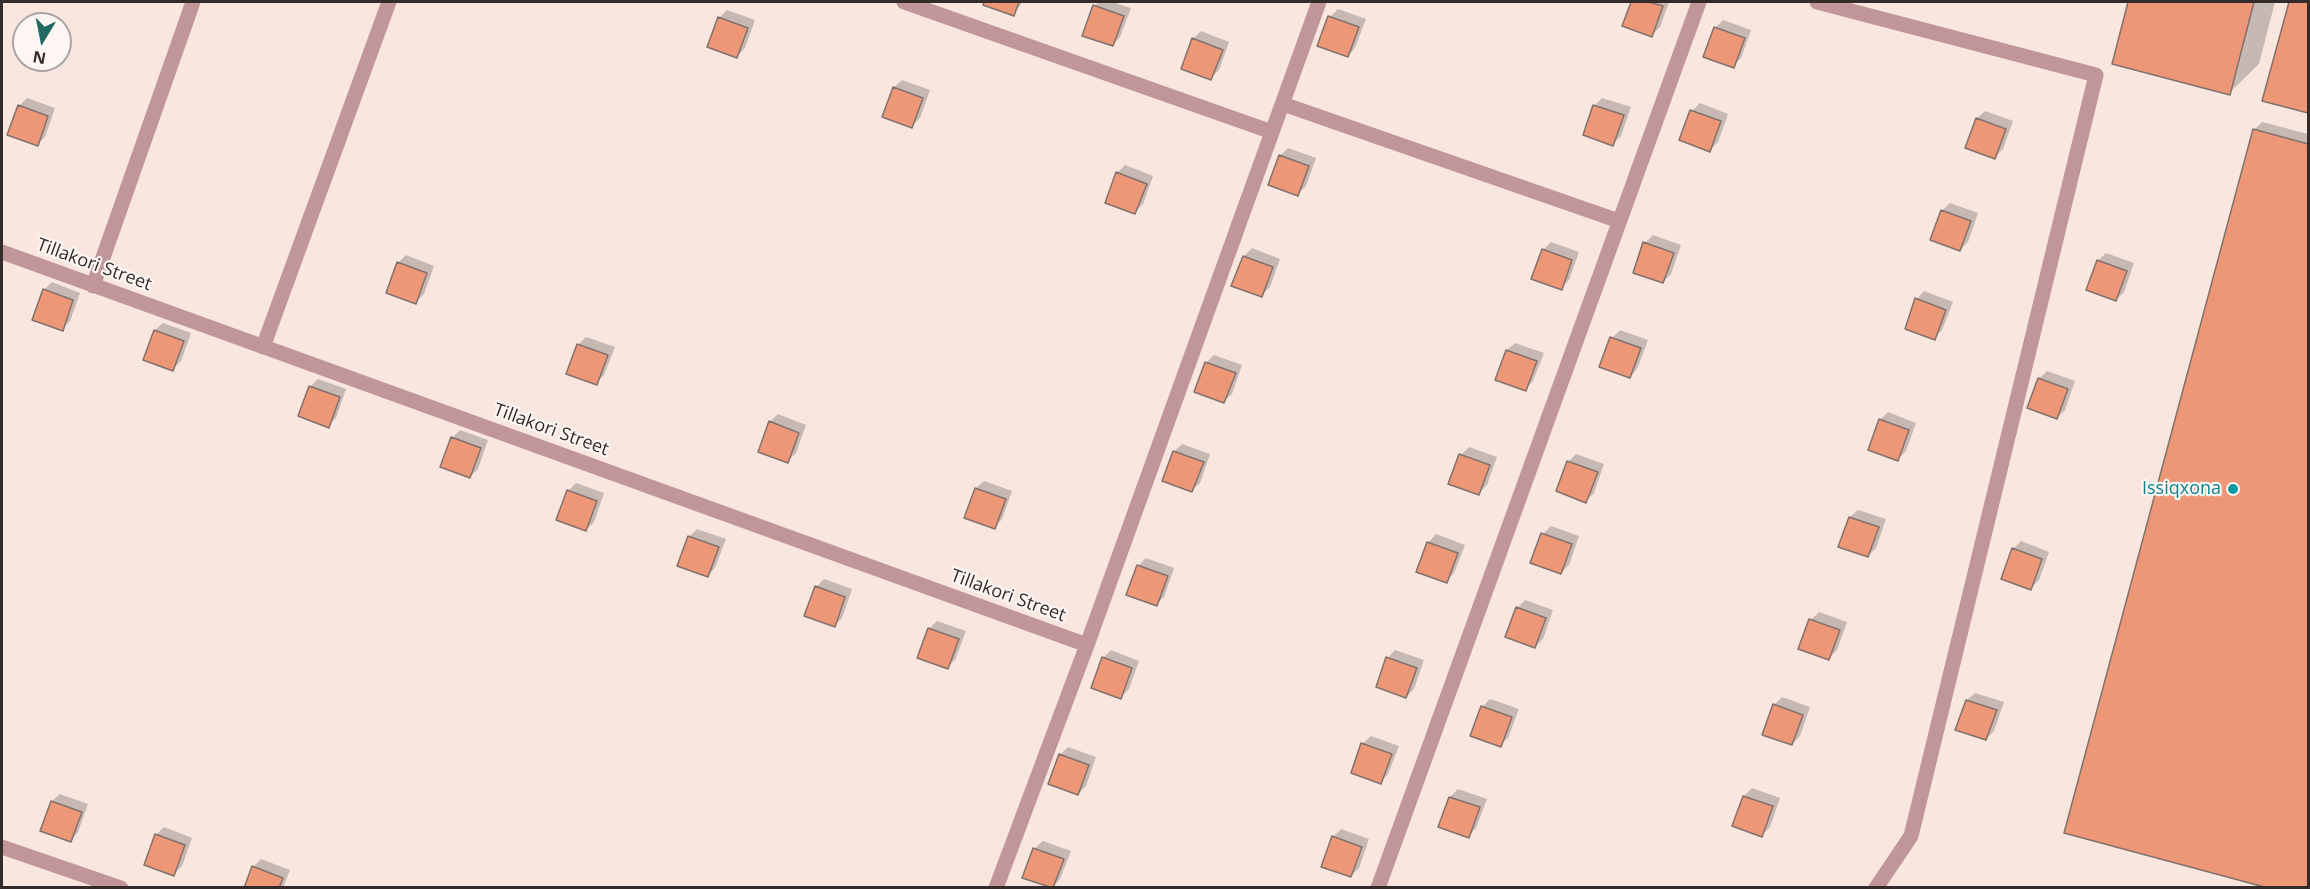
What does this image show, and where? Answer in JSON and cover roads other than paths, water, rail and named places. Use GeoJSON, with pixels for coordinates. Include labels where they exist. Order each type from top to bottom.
{"type":"FeatureCollection","features":[{"type":"Feature","properties":{"kind":"street"},"geometry":{"type":"LineString","coordinates":[[93,286],[193,2]]}},
{"type":"Feature","properties":{"kind":"street"},"geometry":{"type":"LineString","coordinates":[[263,347],[389,2]]}},
{"type":"Feature","properties":{"kind":"street"},"geometry":{"type":"LineString","coordinates":[[904,2],[1272,132]]}},
{"type":"Feature","properties":{"kind":"street"},"geometry":{"type":"LineString","coordinates":[[996,888],[1087,645],[1319,2]]}},
{"type":"Feature","properties":{"kind":"street"},"geometry":{"type":"LineString","coordinates":[[1378,888],[1699,2]]}},
{"type":"Feature","properties":{"kind":"street"},"geometry":{"type":"LineString","coordinates":[[1817,2],[2096,75],[1911,836],[1876,888]]}},
{"type":"Feature","properties":{"kind":"street"},"geometry":{"type":"LineString","coordinates":[[1282,104],[1619,221]]}},
{"type":"Feature","properties":{"kind":"street","name":"Tillakori Street"},"geometry":{"type":"LineString","coordinates":[[2,252],[1087,645]]}},
{"type":"Feature","properties":{"kind":"street"},"geometry":{"type":"LineString","coordinates":[[2,847],[121,888]]}},
{"type":"Feature","properties":{"kind":"place","name":"Issiqxona"},"geometry":{"type":"Point","coordinates":[2233,489]}}]}
